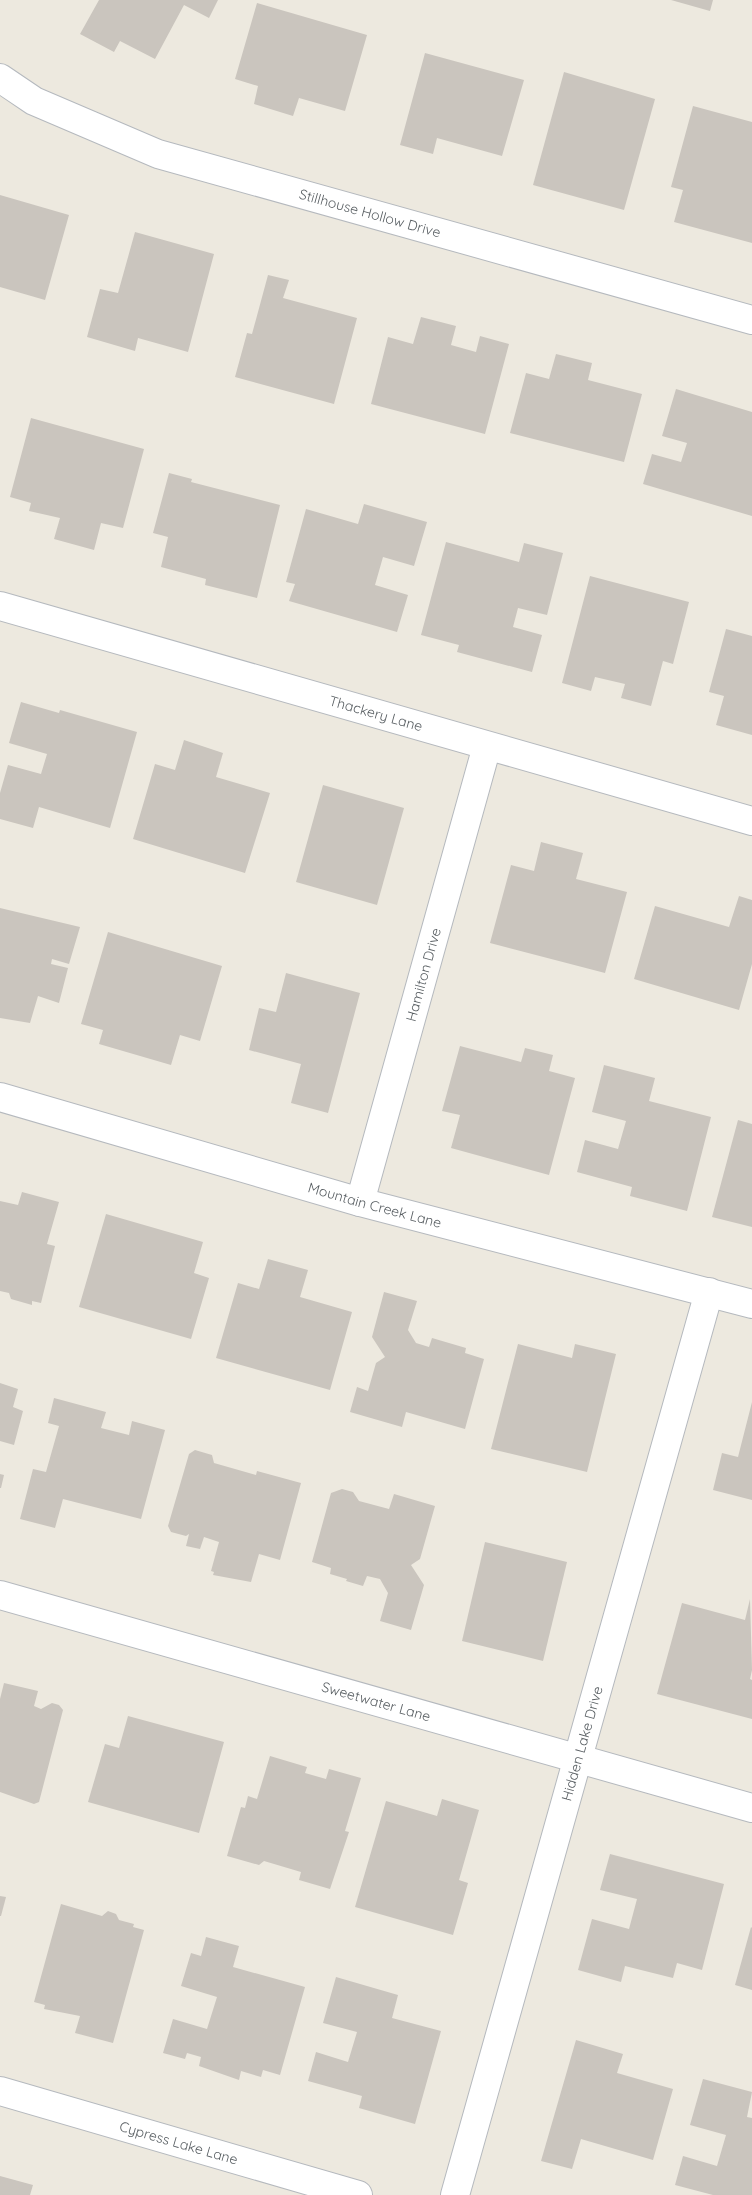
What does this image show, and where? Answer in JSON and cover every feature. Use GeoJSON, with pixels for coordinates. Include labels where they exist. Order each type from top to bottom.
{"type":"FeatureCollection","features":[{"type":"Feature","properties":{"kind":"street","name":"Stillhouse Hollow Drive"},"geometry":{"type":"LineString","coordinates":[[0,78],[34,101],[158,154],[752,320]]}},
{"type":"Feature","properties":{"kind":"street","name":"Thackery Lane"},"geometry":{"type":"LineString","coordinates":[[0,606],[752,821]]}},
{"type":"Feature","properties":{"kind":"street","name":"Hamilton Drive"},"geometry":{"type":"LineString","coordinates":[[360,1202],[487,746]]}},
{"type":"Feature","properties":{"kind":"street","name":"Mountain Creek Lane"},"geometry":{"type":"LineString","coordinates":[[0,1097],[360,1202],[752,1304]]}},
{"type":"Feature","properties":{"kind":"street","name":"Hidden Lake Drive"},"geometry":{"type":"LineString","coordinates":[[455,2195],[709,1292]]}},
{"type":"Feature","properties":{"kind":"street","name":"Sweetwater Lane"},"geometry":{"type":"LineString","coordinates":[[0,1595],[752,1808]]}},
{"type":"Feature","properties":{"kind":"street","name":"Cypress Lake Lane"},"geometry":{"type":"LineString","coordinates":[[0,2091],[358,2195]]}},
{"type":"Feature","properties":{"kind":"building"},"geometry":{"type":"Polygon","coordinates":[[[99,0],[218,0],[209,18],[184,5],[155,59],[120,41],[114,52],[80,34],[99,0]]]}},
{"type":"Feature","properties":{"kind":"building"},"geometry":{"type":"Polygon","coordinates":[[[671,0],[713,0],[710,11],[671,0]]]}},
{"type":"Feature","properties":{"kind":"building"},"geometry":{"type":"Polygon","coordinates":[[[257,3],[367,35],[345,111],[299,98],[293,116],[254,104],[258,86],[235,79],[257,3]]]}},
{"type":"Feature","properties":{"kind":"building"},"geometry":{"type":"Polygon","coordinates":[[[425,53],[524,80],[502,156],[437,138],[433,154],[400,145],[425,53]]]}},
{"type":"Feature","properties":{"kind":"building"},"geometry":{"type":"Polygon","coordinates":[[[564,72],[655,99],[624,210],[533,185],[564,72]]]}},
{"type":"Feature","properties":{"kind":"building"},"geometry":{"type":"Polygon","coordinates":[[[693,106],[752,122],[752,243],[674,222],[683,190],[671,187],[693,106]]]}},
{"type":"Feature","properties":{"kind":"building"},"geometry":{"type":"Polygon","coordinates":[[[0,195],[69,215],[45,300],[0,287],[0,195]]]}},
{"type":"Feature","properties":{"kind":"building"},"geometry":{"type":"Polygon","coordinates":[[[135,232],[214,254],[188,352],[138,338],[135,351],[87,337],[100,289],[118,293],[135,232]]]}},
{"type":"Feature","properties":{"kind":"building"},"geometry":{"type":"Polygon","coordinates":[[[268,275],[289,280],[283,298],[357,318],[334,404],[235,377],[247,333],[252,334],[268,275]]]}},
{"type":"Feature","properties":{"kind":"building"},"geometry":{"type":"Polygon","coordinates":[[[421,317],[456,326],[451,345],[476,352],[480,336],[509,344],[485,434],[371,404],[388,337],[413,344],[421,317]]]}},
{"type":"Feature","properties":{"kind":"building"},"geometry":{"type":"Polygon","coordinates":[[[556,354],[592,363],[588,380],[642,394],[624,462],[510,433],[526,373],[549,379],[556,354]]]}},
{"type":"Feature","properties":{"kind":"building"},"geometry":{"type":"Polygon","coordinates":[[[676,389],[752,412],[752,516],[643,484],[652,454],[681,462],[687,443],[662,436],[676,389]]]}},
{"type":"Feature","properties":{"kind":"building"},"geometry":{"type":"Polygon","coordinates":[[[31,418],[144,449],[123,528],[101,523],[94,550],[54,539],[60,518],[29,511],[31,503],[10,497],[31,418]]]}},
{"type":"Feature","properties":{"kind":"building"},"geometry":{"type":"Polygon","coordinates":[[[169,473],[192,479],[191,482],[280,505],[257,598],[205,585],[206,579],[161,567],[168,537],[153,533],[169,473]]]}},
{"type":"Feature","properties":{"kind":"building"},"geometry":{"type":"Polygon","coordinates":[[[364,504],[427,522],[414,566],[383,557],[375,585],[408,595],[397,632],[289,601],[295,584],[286,582],[306,509],[358,524],[364,504]]]}},
{"type":"Feature","properties":{"kind":"building"},"geometry":{"type":"Polygon","coordinates":[[[446,542],[519,562],[524,543],[563,553],[547,615],[518,608],[513,627],[542,635],[532,672],[457,652],[459,645],[421,635],[446,542]]]}},
{"type":"Feature","properties":{"kind":"building"},"geometry":{"type":"Polygon","coordinates":[[[590,576],[689,602],[673,664],[663,661],[651,706],[621,698],[625,684],[595,677],[591,691],[562,683],[590,576]]]}},
{"type":"Feature","properties":{"kind":"building"},"geometry":{"type":"Polygon","coordinates":[[[726,629],[752,636],[752,735],[716,725],[724,696],[709,692],[726,629]]]}},
{"type":"Feature","properties":{"kind":"building"},"geometry":{"type":"Polygon","coordinates":[[[21,702],[59,713],[60,710],[137,732],[110,828],[39,807],[33,828],[0,819],[0,793],[8,765],[41,774],[47,754],[9,743],[21,702]]]}},
{"type":"Feature","properties":{"kind":"building"},"geometry":{"type":"Polygon","coordinates":[[[184,740],[223,753],[216,777],[270,793],[245,873],[133,839],[155,764],[175,770],[184,740]]]}},
{"type":"Feature","properties":{"kind":"building"},"geometry":{"type":"Polygon","coordinates":[[[323,785],[404,808],[377,905],[296,882],[323,785]]]}},
{"type":"Feature","properties":{"kind":"building"},"geometry":{"type":"Polygon","coordinates":[[[541,842],[583,853],[576,879],[627,892],[605,973],[490,943],[511,865],[534,871],[541,842]]]}},
{"type":"Feature","properties":{"kind":"building"},"geometry":{"type":"Polygon","coordinates":[[[739,896],[752,900],[752,964],[739,1010],[634,979],[655,906],[729,927],[739,896]]]}},
{"type":"Feature","properties":{"kind":"building"},"geometry":{"type":"Polygon","coordinates":[[[0,908],[80,927],[69,964],[52,959],[51,964],[68,968],[59,1003],[38,996],[30,1023],[0,1018],[0,908]]]}},
{"type":"Feature","properties":{"kind":"building"},"geometry":{"type":"Polygon","coordinates":[[[108,932],[222,966],[200,1041],[180,1035],[171,1065],[99,1044],[103,1030],[81,1024],[108,932]]]}},
{"type":"Feature","properties":{"kind":"building"},"geometry":{"type":"Polygon","coordinates":[[[286,973],[360,993],[328,1113],[291,1103],[301,1064],[249,1050],[259,1008],[276,1012],[286,973]]]}},
{"type":"Feature","properties":{"kind":"building"},"geometry":{"type":"Polygon","coordinates":[[[460,1046],[521,1062],[525,1048],[553,1055],[549,1071],[575,1078],[549,1175],[451,1148],[460,1115],[442,1111],[460,1046]]]}},
{"type":"Feature","properties":{"kind":"building"},"geometry":{"type":"Polygon","coordinates":[[[604,1065],[655,1078],[649,1101],[711,1117],[687,1211],[630,1196],[632,1187],[577,1172],[585,1140],[618,1149],[626,1121],[592,1112],[604,1065]]]}},
{"type":"Feature","properties":{"kind":"building"},"geometry":{"type":"Polygon","coordinates":[[[738,1120],[752,1124],[752,1227],[712,1217],[738,1120]]]}},
{"type":"Feature","properties":{"kind":"building"},"geometry":{"type":"Polygon","coordinates":[[[22,1192],[59,1202],[47,1244],[55,1246],[41,1303],[32,1301],[32,1305],[11,1299],[9,1293],[0,1291],[0,1201],[18,1205],[22,1192]]]}},
{"type":"Feature","properties":{"kind":"building"},"geometry":{"type":"Polygon","coordinates":[[[106,1214],[203,1242],[194,1273],[209,1278],[191,1339],[79,1307],[106,1214]]]}},
{"type":"Feature","properties":{"kind":"building"},"geometry":{"type":"Polygon","coordinates":[[[268,1259],[308,1270],[300,1297],[352,1312],[330,1390],[216,1358],[238,1283],[259,1289],[268,1259]]]}},
{"type":"Feature","properties":{"kind":"building"},"geometry":{"type":"Polygon","coordinates":[[[384,1292],[417,1301],[408,1330],[416,1343],[429,1347],[432,1338],[466,1348],[465,1353],[484,1359],[465,1429],[406,1412],[402,1427],[350,1412],[357,1387],[368,1391],[376,1363],[385,1357],[372,1337],[384,1292]]]}},
{"type":"Feature","properties":{"kind":"building"},"geometry":{"type":"Polygon","coordinates":[[[518,1344],[572,1358],[575,1344],[616,1354],[587,1472],[491,1449],[518,1344]]]}},
{"type":"Feature","properties":{"kind":"building"},"geometry":{"type":"Polygon","coordinates":[[[0,1383],[18,1389],[13,1407],[23,1411],[14,1445],[0,1441],[0,1383]]]}},
{"type":"Feature","properties":{"kind":"building"},"geometry":{"type":"Polygon","coordinates":[[[54,1398],[106,1412],[101,1428],[129,1435],[132,1421],[165,1430],[141,1519],[63,1499],[55,1528],[20,1519],[33,1469],[46,1472],[59,1426],[48,1423],[54,1398]]]}},
{"type":"Feature","properties":{"kind":"building"},"geometry":{"type":"Polygon","coordinates":[[[752,1402],[752,1500],[713,1490],[722,1453],[738,1457],[752,1402]]]}},
{"type":"Feature","properties":{"kind":"building"},"geometry":{"type":"Polygon","coordinates":[[[195,1450],[212,1455],[214,1463],[256,1475],[257,1471],[301,1483],[280,1560],[259,1554],[251,1582],[213,1575],[214,1572],[211,1571],[219,1542],[204,1537],[200,1549],[186,1546],[189,1534],[186,1536],[171,1532],[168,1526],[189,1454],[195,1450]]]}},
{"type":"Feature","properties":{"kind":"building"},"geometry":{"type":"Polygon","coordinates":[[[0,1474],[4,1475],[1,1488],[0,1488],[0,1474]]]}},
{"type":"Feature","properties":{"kind":"building"},"geometry":{"type":"Polygon","coordinates":[[[342,1489],[353,1492],[359,1501],[389,1509],[394,1494],[435,1506],[420,1559],[411,1565],[424,1585],[411,1630],[380,1621],[388,1593],[380,1579],[367,1576],[363,1586],[330,1574],[331,1568],[312,1562],[331,1493],[342,1489]]]}},
{"type":"Feature","properties":{"kind":"building"},"geometry":{"type":"Polygon","coordinates":[[[485,1542],[567,1562],[543,1661],[462,1641],[485,1542]]]}},
{"type":"Feature","properties":{"kind":"building"},"geometry":{"type":"Polygon","coordinates":[[[750,1599],[752,1719],[657,1694],[682,1603],[745,1620],[750,1599]]]}},
{"type":"Feature","properties":{"kind":"building"},"geometry":{"type":"Polygon","coordinates":[[[4,1683],[38,1691],[34,1706],[41,1709],[52,1703],[59,1705],[63,1710],[39,1802],[34,1804],[0,1792],[0,1699],[4,1683]]]}},
{"type":"Feature","properties":{"kind":"building"},"geometry":{"type":"Polygon","coordinates":[[[128,1716],[224,1742],[199,1833],[88,1802],[105,1744],[119,1748],[128,1716]]]}},
{"type":"Feature","properties":{"kind":"building"},"geometry":{"type":"Polygon","coordinates":[[[270,1756],[307,1767],[305,1773],[326,1779],[329,1769],[361,1778],[345,1831],[349,1832],[330,1889],[299,1880],[301,1872],[264,1861],[259,1865],[227,1856],[241,1807],[245,1808],[248,1796],[257,1799],[270,1756]]]}},
{"type":"Feature","properties":{"kind":"building"},"geometry":{"type":"Polygon","coordinates":[[[442,1799],[479,1810],[459,1880],[468,1883],[453,1935],[355,1907],[386,1801],[437,1816],[442,1799]]]}},
{"type":"Feature","properties":{"kind":"building"},"geometry":{"type":"Polygon","coordinates":[[[610,1854],[724,1884],[702,1970],[677,1963],[673,1978],[625,1966],[621,1982],[578,1970],[592,1919],[629,1929],[637,1899],[600,1890],[610,1854]]]}},
{"type":"Feature","properties":{"kind":"building"},"geometry":{"type":"Polygon","coordinates":[[[0,1896],[6,1897],[1,1916],[0,1916],[0,1896]]]}},
{"type":"Feature","properties":{"kind":"building"},"geometry":{"type":"Polygon","coordinates":[[[61,1904],[102,1916],[108,1911],[116,1914],[119,1920],[134,1924],[133,1927],[144,1930],[113,2043],[75,2033],[80,2016],[44,2009],[45,2005],[34,2002],[61,1904]]]}},
{"type":"Feature","properties":{"kind":"building"},"geometry":{"type":"Polygon","coordinates":[[[752,1928],[752,1990],[735,1985],[752,1928]]]}},
{"type":"Feature","properties":{"kind":"building"},"geometry":{"type":"Polygon","coordinates":[[[206,1937],[239,1946],[233,1967],[305,1987],[280,2075],[263,2070],[261,2077],[241,2071],[239,2080],[199,2066],[201,2057],[187,2053],[185,2059],[163,2053],[173,2019],[207,2029],[217,1997],[181,1986],[191,1953],[201,1956],[206,1937]]]}},
{"type":"Feature","properties":{"kind":"building"},"geometry":{"type":"Polygon","coordinates":[[[336,1977],[398,1995],[392,2018],[441,2031],[415,2124],[359,2108],[362,2096],[308,2081],[316,2052],[348,2062],[357,2032],[323,2023],[336,1977]]]}},
{"type":"Feature","properties":{"kind":"building"},"geometry":{"type":"Polygon","coordinates":[[[576,2040],[623,2054],[617,2073],[673,2089],[653,2160],[581,2139],[572,2169],[541,2161],[576,2040]]]}},
{"type":"Feature","properties":{"kind":"building"},"geometry":{"type":"Polygon","coordinates":[[[703,2079],[752,2092],[747,2117],[752,2118],[752,2195],[713,2195],[675,2185],[683,2156],[717,2166],[726,2135],[690,2125],[703,2079]]]}},
{"type":"Feature","properties":{"kind":"building"},"geometry":{"type":"Polygon","coordinates":[[[0,2176],[33,2185],[30,2195],[0,2195],[0,2176]]]}}]}
